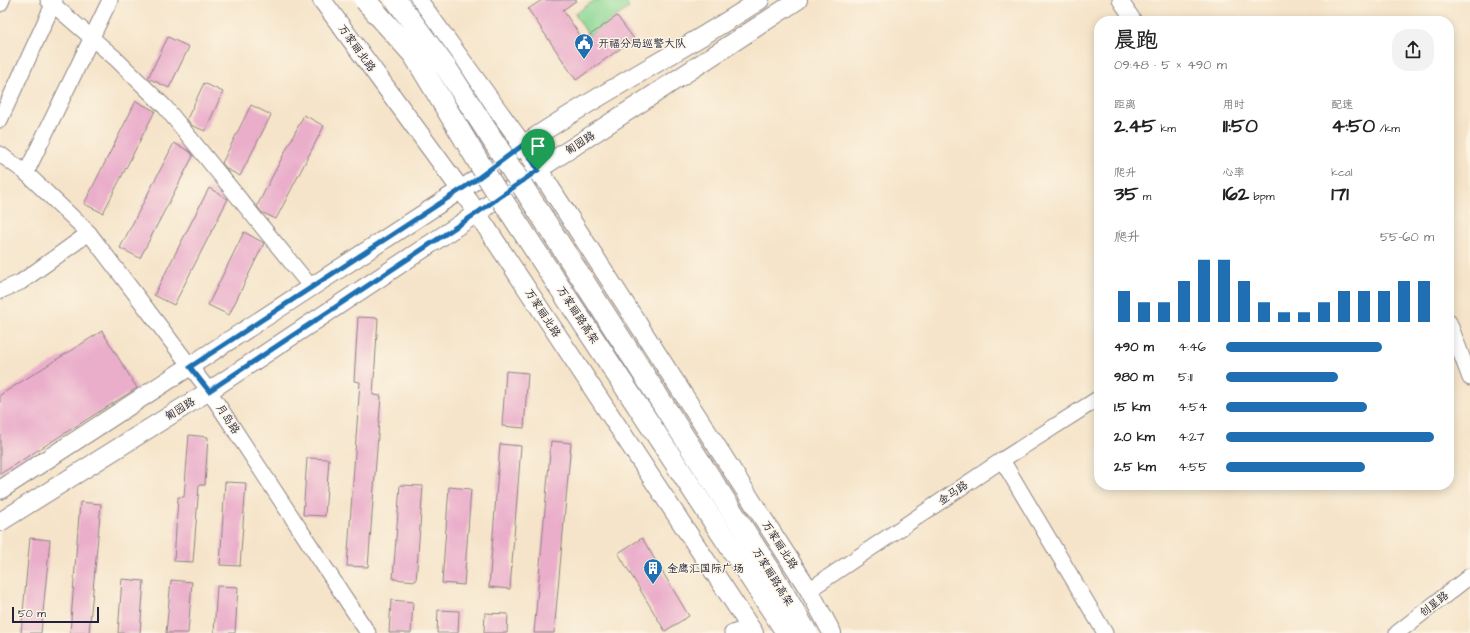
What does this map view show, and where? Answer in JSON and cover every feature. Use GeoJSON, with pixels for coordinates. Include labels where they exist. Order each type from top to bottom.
{"type":"FeatureCollection","features":[{"type":"Feature","properties":{"kind":"highway","name":"万家丽路高架"},"geometry":{"type":"LineString","coordinates":[[365,0],[414,54],[493,186],[787,633]]}},
{"type":"Feature","properties":{"kind":"highway","name":"万家丽路高架"},"geometry":{"type":"LineString","coordinates":[[396,0],[447,69],[771,572],[807,633]]}},
{"type":"Feature","properties":{"kind":"main road","name":"万家丽北路"},"geometry":{"type":"LineString","coordinates":[[322,0],[477,213],[752,630]]}},
{"type":"Feature","properties":{"kind":"main road","name":"万家丽北路"},"geometry":{"type":"LineString","coordinates":[[418,0],[523,145],[809,590],[832,633]]}},
{"type":"Feature","properties":{"kind":"main road"},"geometry":{"type":"LineString","coordinates":[[0,490],[460,189],[523,145],[599,98],[712,32],[760,0]]}},
{"type":"Feature","properties":{"kind":"main road","name":"匍园路"},"geometry":{"type":"LineString","coordinates":[[0,522],[209,391],[477,213],[538,170],[798,0]]}},
{"type":"Feature","properties":{"kind":"street"},"geometry":{"type":"LineString","coordinates":[[0,4],[2,0]]}},
{"type":"Feature","properties":{"kind":"street"},"geometry":{"type":"LineString","coordinates":[[26,173],[110,0]]}},
{"type":"Feature","properties":{"kind":"street"},"geometry":{"type":"LineString","coordinates":[[1120,0],[1131,16]]}},
{"type":"Feature","properties":{"kind":"street"},"geometry":{"type":"LineString","coordinates":[[0,120],[52,1],[165,107],[311,287]]}},
{"type":"Feature","properties":{"kind":"street","name":"月岛路"},"geometry":{"type":"LineString","coordinates":[[0,154],[26,173],[89,233],[209,391],[368,633]]}},
{"type":"Feature","properties":{"kind":"street"},"geometry":{"type":"LineString","coordinates":[[0,291],[21,282],[89,233]]}},
{"type":"Feature","properties":{"kind":"street"},"geometry":{"type":"LineString","coordinates":[[1454,335],[1470,378]]}},
{"type":"Feature","properties":{"kind":"street","name":"金马路"},"geometry":{"type":"LineString","coordinates":[[809,590],[1002,460],[1094,401]]}},
{"type":"Feature","properties":{"kind":"street"},"geometry":{"type":"LineString","coordinates":[[1002,460],[1105,633]]}},
{"type":"Feature","properties":{"kind":"street","name":"创星路"},"geometry":{"type":"LineString","coordinates":[[1397,633],[1470,576]]}},
{"type":"Feature","properties":{"kind":"street"},"geometry":{"type":"LineString","coordinates":[[732,633],[752,630]]}},
{"type":"Feature","properties":{"kind":"green space"},"geometry":{"type":"Polygon","coordinates":[[[595,0],[624,0],[629,8],[589,36],[575,14],[595,0]]]}},
{"type":"Feature","properties":{"kind":"building","name":"开福分局巡警大队"},"geometry":{"type":"Polygon","coordinates":[[[542,0],[577,0],[563,10],[583,40],[617,16],[634,39],[576,80],[528,9],[542,0]]]}},
{"type":"Feature","properties":{"kind":"building"},"geometry":{"type":"Polygon","coordinates":[[[168,37],[189,47],[169,88],[148,78],[168,37]]]}},
{"type":"Feature","properties":{"kind":"building"},"geometry":{"type":"Polygon","coordinates":[[[204,83],[223,92],[205,131],[191,125],[187,119],[204,83]]]}},
{"type":"Feature","properties":{"kind":"building"},"geometry":{"type":"Polygon","coordinates":[[[136,101],[155,111],[103,213],[84,204],[136,101]]]}},
{"type":"Feature","properties":{"kind":"building"},"geometry":{"type":"Polygon","coordinates":[[[251,105],[271,115],[240,176],[227,169],[222,163],[251,105]]]}},
{"type":"Feature","properties":{"kind":"building"},"geometry":{"type":"Polygon","coordinates":[[[304,115],[324,126],[276,219],[261,212],[257,206],[304,115]]]}},
{"type":"Feature","properties":{"kind":"building"},"geometry":{"type":"Polygon","coordinates":[[[174,143],[189,151],[193,156],[140,258],[120,248],[174,143]]]}},
{"type":"Feature","properties":{"kind":"building"},"geometry":{"type":"Polygon","coordinates":[[[209,188],[228,199],[174,305],[154,295],[209,188]]]}},
{"type":"Feature","properties":{"kind":"building"},"geometry":{"type":"Polygon","coordinates":[[[244,232],[264,243],[229,315],[208,305],[244,232]]]}},
{"type":"Feature","properties":{"kind":"building"},"geometry":{"type":"Polygon","coordinates":[[[358,317],[378,318],[373,395],[381,396],[368,567],[347,566],[360,382],[354,381],[358,317]]]}},
{"type":"Feature","properties":{"kind":"building"},"geometry":{"type":"Polygon","coordinates":[[[102,331],[137,388],[0,474],[0,395],[102,331]]]}},
{"type":"Feature","properties":{"kind":"building"},"geometry":{"type":"Polygon","coordinates":[[[506,371],[528,373],[524,428],[502,426],[506,371]]]}},
{"type":"Feature","properties":{"kind":"building"},"geometry":{"type":"Polygon","coordinates":[[[189,435],[208,437],[205,485],[199,485],[193,562],[174,561],[178,497],[184,497],[189,435]]]}},
{"type":"Feature","properties":{"kind":"building"},"geometry":{"type":"Polygon","coordinates":[[[551,441],[571,443],[554,633],[534,633],[551,441]]]}},
{"type":"Feature","properties":{"kind":"building"},"geometry":{"type":"Polygon","coordinates":[[[500,444],[521,446],[510,589],[489,587],[500,444]]]}},
{"type":"Feature","properties":{"kind":"building"},"geometry":{"type":"Polygon","coordinates":[[[307,458],[329,459],[325,516],[303,515],[307,458]]]}},
{"type":"Feature","properties":{"kind":"building"},"geometry":{"type":"Polygon","coordinates":[[[225,482],[246,483],[240,566],[220,565],[225,482]]]}},
{"type":"Feature","properties":{"kind":"building"},"geometry":{"type":"Polygon","coordinates":[[[400,485],[423,486],[416,581],[393,579],[400,485]]]}},
{"type":"Feature","properties":{"kind":"building"},"geometry":{"type":"Polygon","coordinates":[[[449,487],[471,489],[464,585],[442,583],[449,487]]]}},
{"type":"Feature","properties":{"kind":"building"},"geometry":{"type":"Polygon","coordinates":[[[80,502],[101,504],[89,633],[70,633],[80,502]]]}},
{"type":"Feature","properties":{"kind":"building"},"geometry":{"type":"Polygon","coordinates":[[[30,538],[50,540],[41,633],[21,633],[30,538]]]}},
{"type":"Feature","properties":{"kind":"building","name":"金鹰汇国际广场"},"geometry":{"type":"Polygon","coordinates":[[[642,538],[689,616],[665,631],[618,553],[642,538]]]}},
{"type":"Feature","properties":{"kind":"building"},"geometry":{"type":"Polygon","coordinates":[[[122,579],[144,581],[140,633],[118,633],[122,579]]]}},
{"type":"Feature","properties":{"kind":"building"},"geometry":{"type":"Polygon","coordinates":[[[171,580],[192,582],[188,633],[166,633],[171,580]]]}},
{"type":"Feature","properties":{"kind":"building"},"geometry":{"type":"Polygon","coordinates":[[[217,586],[238,587],[235,633],[214,633],[217,586]]]}},
{"type":"Feature","properties":{"kind":"building"},"geometry":{"type":"Polygon","coordinates":[[[391,600],[413,602],[411,633],[389,633],[391,600]]]}},
{"type":"Feature","properties":{"kind":"building"},"geometry":{"type":"Polygon","coordinates":[[[438,610],[459,611],[458,633],[437,633],[438,610]]]}},
{"type":"Feature","properties":{"kind":"building"},"geometry":{"type":"Polygon","coordinates":[[[485,613],[508,614],[507,633],[484,633],[485,613]]]}},
{"type":"Feature","properties":{"kind":"place","name":"开福分局巡警大队"},"geometry":{"type":"Point","coordinates":[584,60]}},
{"type":"Feature","properties":{"kind":"place","name":"金鹰汇国际广场"},"geometry":{"type":"Point","coordinates":[653,585]}},
{"type":"Feature","properties":{"kind":"route"},"geometry":{"type":"LineString","coordinates":[[523,145],[538,170],[477,213],[209,391],[190,367],[474,181],[523,145]]}}]}
